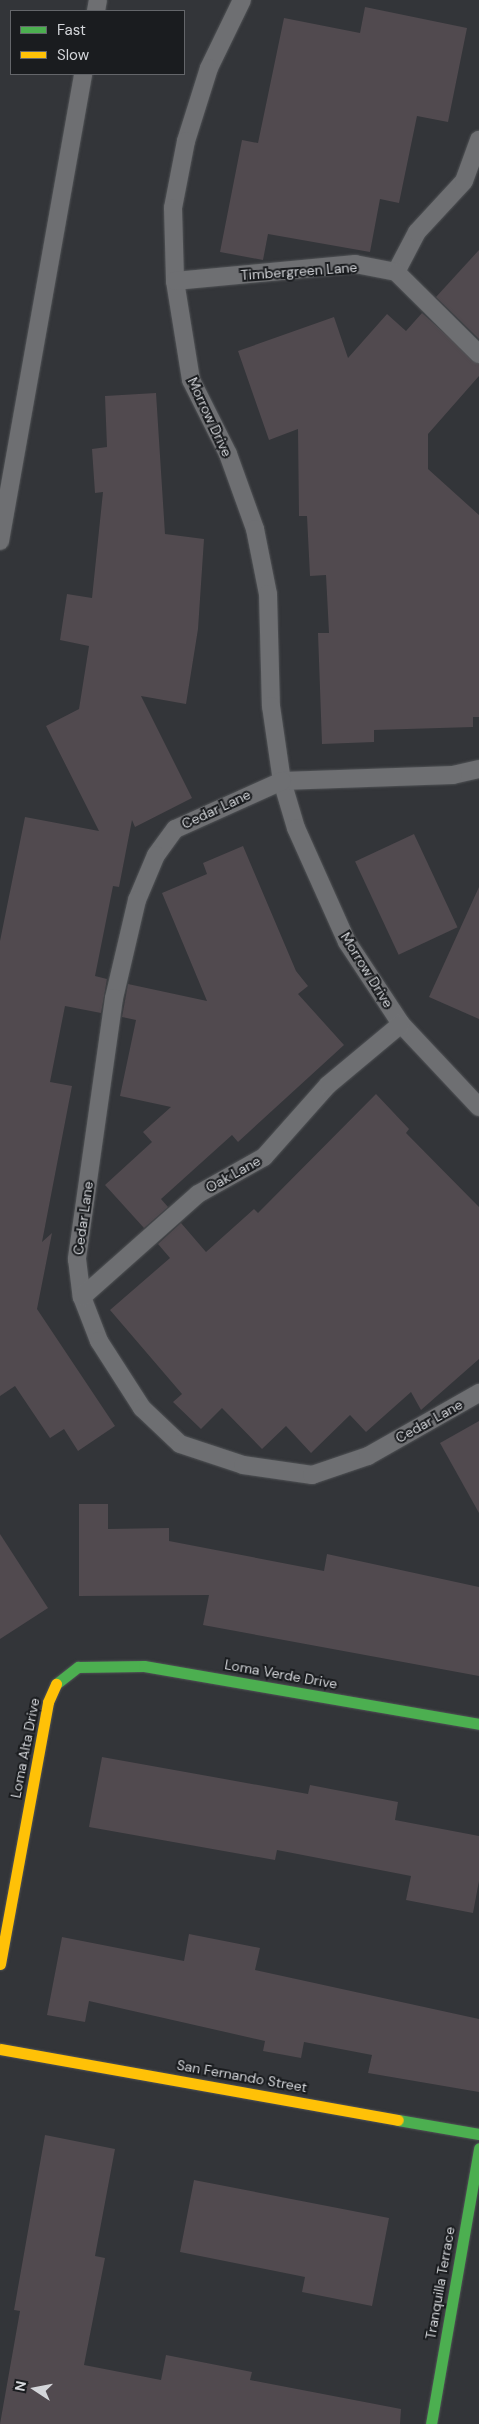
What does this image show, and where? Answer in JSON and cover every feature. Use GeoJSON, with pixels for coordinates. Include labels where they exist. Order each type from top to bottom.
{"type":"FeatureCollection","features":[{"type":"Feature","properties":{"kind":"street","name":"Loma Verde Drive"},"geometry":{"type":"LineString","coordinates":[[78,1668],[144,1666],[479,1724]]}},
{"type":"Feature","properties":{"kind":"street","name":"Loma Alta Drive"},"geometry":{"type":"LineString","coordinates":[[0,1964],[48,1702],[58,1679],[78,1668]]}},
{"type":"Feature","properties":{"kind":"street","name":"San Fernando Street"},"geometry":{"type":"LineString","coordinates":[[0,2049],[479,2134]]}},
{"type":"Feature","properties":{"kind":"street","name":"Tranquilla Terrace"},"geometry":{"type":"LineString","coordinates":[[431,2424],[479,2148]]}},
{"type":"Feature","properties":{"kind":"lane","name":"Morrow Drive"},"geometry":{"type":"LineString","coordinates":[[242,0],[208,68],[186,141],[173,208],[175,282],[191,380],[228,454],[255,529],[268,594],[271,706],[282,781],[296,828],[347,942],[401,1024],[479,1107]]}},
{"type":"Feature","properties":{"kind":"lane"},"geometry":{"type":"LineString","coordinates":[[0,540],[83,75]]}},
{"type":"Feature","properties":{"kind":"lane"},"geometry":{"type":"LineString","coordinates":[[479,140],[464,181],[417,232],[396,272],[479,354]]}},
{"type":"Feature","properties":{"kind":"lane","name":"Timbergreen Lane"},"geometry":{"type":"LineString","coordinates":[[175,282],[355,264],[396,272]]}},
{"type":"Feature","properties":{"kind":"lane"},"geometry":{"type":"LineString","coordinates":[[282,781],[453,775],[479,769]]}},
{"type":"Feature","properties":{"kind":"lane","name":"Cedar Lane"},"geometry":{"type":"LineString","coordinates":[[282,781],[175,829],[156,855],[136,900],[114,998],[77,1259],[82,1297],[99,1341],[142,1408],[180,1444],[243,1465],[312,1475],[368,1456],[479,1393]]}},
{"type":"Feature","properties":{"kind":"lane","name":"Oak Lane"},"geometry":{"type":"LineString","coordinates":[[82,1297],[198,1194],[264,1158],[328,1086],[401,1024]]}},
{"type":"Feature","properties":{"kind":"building"},"geometry":{"type":"Polygon","coordinates":[[[365,7],[467,28],[448,122],[417,116],[399,203],[380,199],[370,252],[268,234],[263,260],[220,252],[242,140],[258,143],[284,18],[360,33],[365,7]]]}},
{"type":"Feature","properties":{"kind":"building"},"geometry":{"type":"Polygon","coordinates":[[[479,250],[479,339],[436,297],[479,250]]]}},
{"type":"Feature","properties":{"kind":"building"},"geometry":{"type":"Polygon","coordinates":[[[422,313],[479,364],[479,376],[428,434],[428,469],[479,515],[479,717],[473,717],[473,727],[374,730],[374,742],[322,744],[318,633],[329,633],[326,575],[310,576],[307,516],[299,516],[298,429],[269,440],[238,351],[334,317],[348,358],[387,314],[406,331],[422,313]]]}},
{"type":"Feature","properties":{"kind":"building"},"geometry":{"type":"Polygon","coordinates":[[[156,393],[165,534],[204,539],[198,629],[186,704],[141,696],[192,798],[135,827],[132,820],[119,887],[113,886],[95,976],[107,979],[101,1013],[65,1006],[50,1082],[72,1086],[42,1242],[52,1233],[37,1309],[115,1426],[78,1451],[64,1429],[50,1438],[15,1386],[0,1396],[0,941],[25,817],[99,831],[46,726],[79,709],[89,646],[60,640],[67,594],[92,598],[103,492],[95,493],[92,449],[107,447],[105,396],[156,393]]]}},
{"type":"Feature","properties":{"kind":"building"},"geometry":{"type":"Polygon","coordinates":[[[414,834],[458,927],[399,955],[355,861],[414,834]]]}},
{"type":"Feature","properties":{"kind":"building"},"geometry":{"type":"Polygon","coordinates":[[[243,846],[296,971],[308,986],[298,994],[344,1045],[238,1142],[232,1135],[161,1199],[168,1207],[144,1228],[105,1185],[152,1142],[143,1132],[171,1107],[120,1096],[136,1020],[122,1017],[128,984],[207,1001],[162,893],[207,874],[203,863],[243,846]]]}},
{"type":"Feature","properties":{"kind":"building"},"geometry":{"type":"Polygon","coordinates":[[[479,887],[479,1019],[429,997],[479,887]]]}},
{"type":"Feature","properties":{"kind":"building"},"geometry":{"type":"Polygon","coordinates":[[[376,1094],[409,1129],[406,1133],[479,1207],[479,1359],[421,1410],[411,1392],[366,1432],[350,1415],[311,1453],[286,1426],[262,1449],[222,1408],[201,1429],[173,1402],[182,1394],[110,1310],[170,1258],[158,1244],[181,1223],[206,1252],[254,1209],[258,1213],[376,1094]]]}},
{"type":"Feature","properties":{"kind":"building"},"geometry":{"type":"Polygon","coordinates":[[[479,1421],[479,1513],[440,1443],[479,1421]]]}},
{"type":"Feature","properties":{"kind":"building"},"geometry":{"type":"Polygon","coordinates":[[[79,1504],[108,1504],[108,1529],[169,1528],[169,1541],[324,1571],[327,1554],[479,1587],[479,1676],[203,1625],[209,1595],[79,1596],[79,1504]]]}},
{"type":"Feature","properties":{"kind":"building"},"geometry":{"type":"Polygon","coordinates":[[[0,1534],[48,1608],[0,1639],[0,1534]]]}},
{"type":"Feature","properties":{"kind":"building"},"geometry":{"type":"Polygon","coordinates":[[[102,1757],[308,1794],[310,1785],[398,1802],[395,1820],[479,1836],[479,1881],[473,1913],[406,1900],[411,1876],[277,1850],[275,1860],[89,1827],[102,1757]]]}},
{"type":"Feature","properties":{"kind":"building"},"geometry":{"type":"Polygon","coordinates":[[[189,1934],[260,1948],[255,1970],[479,2019],[479,2092],[368,2073],[372,2055],[304,2042],[301,2058],[263,2051],[265,2041],[89,2001],[85,2022],[47,2015],[62,1937],[184,1961],[189,1934]]]}},
{"type":"Feature","properties":{"kind":"building"},"geometry":{"type":"Polygon","coordinates":[[[45,2135],[115,2149],[95,2256],[105,2258],[84,2365],[161,2380],[166,2355],[252,2372],[250,2380],[401,2409],[400,2424],[0,2424],[20,2311],[14,2310],[45,2135]]]}},
{"type":"Feature","properties":{"kind":"building"},"geometry":{"type":"Polygon","coordinates":[[[194,2180],[389,2218],[372,2306],[302,2292],[305,2277],[180,2252],[194,2180]]]}},
{"type":"Feature","properties":{"kind":"traffic: fast"},"geometry":{"type":"LineString","coordinates":[[56,1684],[78,1667],[144,1666],[479,1724]]}},
{"type":"Feature","properties":{"kind":"traffic: fast"},"geometry":{"type":"LineString","coordinates":[[398,2120],[479,2134]]}},
{"type":"Feature","properties":{"kind":"traffic: fast"},"geometry":{"type":"LineString","coordinates":[[431,2424],[479,2148]]}},
{"type":"Feature","properties":{"kind":"traffic: slow"},"geometry":{"type":"LineString","coordinates":[[0,1964],[48,1702],[56,1684]]}},
{"type":"Feature","properties":{"kind":"traffic: slow"},"geometry":{"type":"LineString","coordinates":[[0,2049],[398,2120]]}}]}
